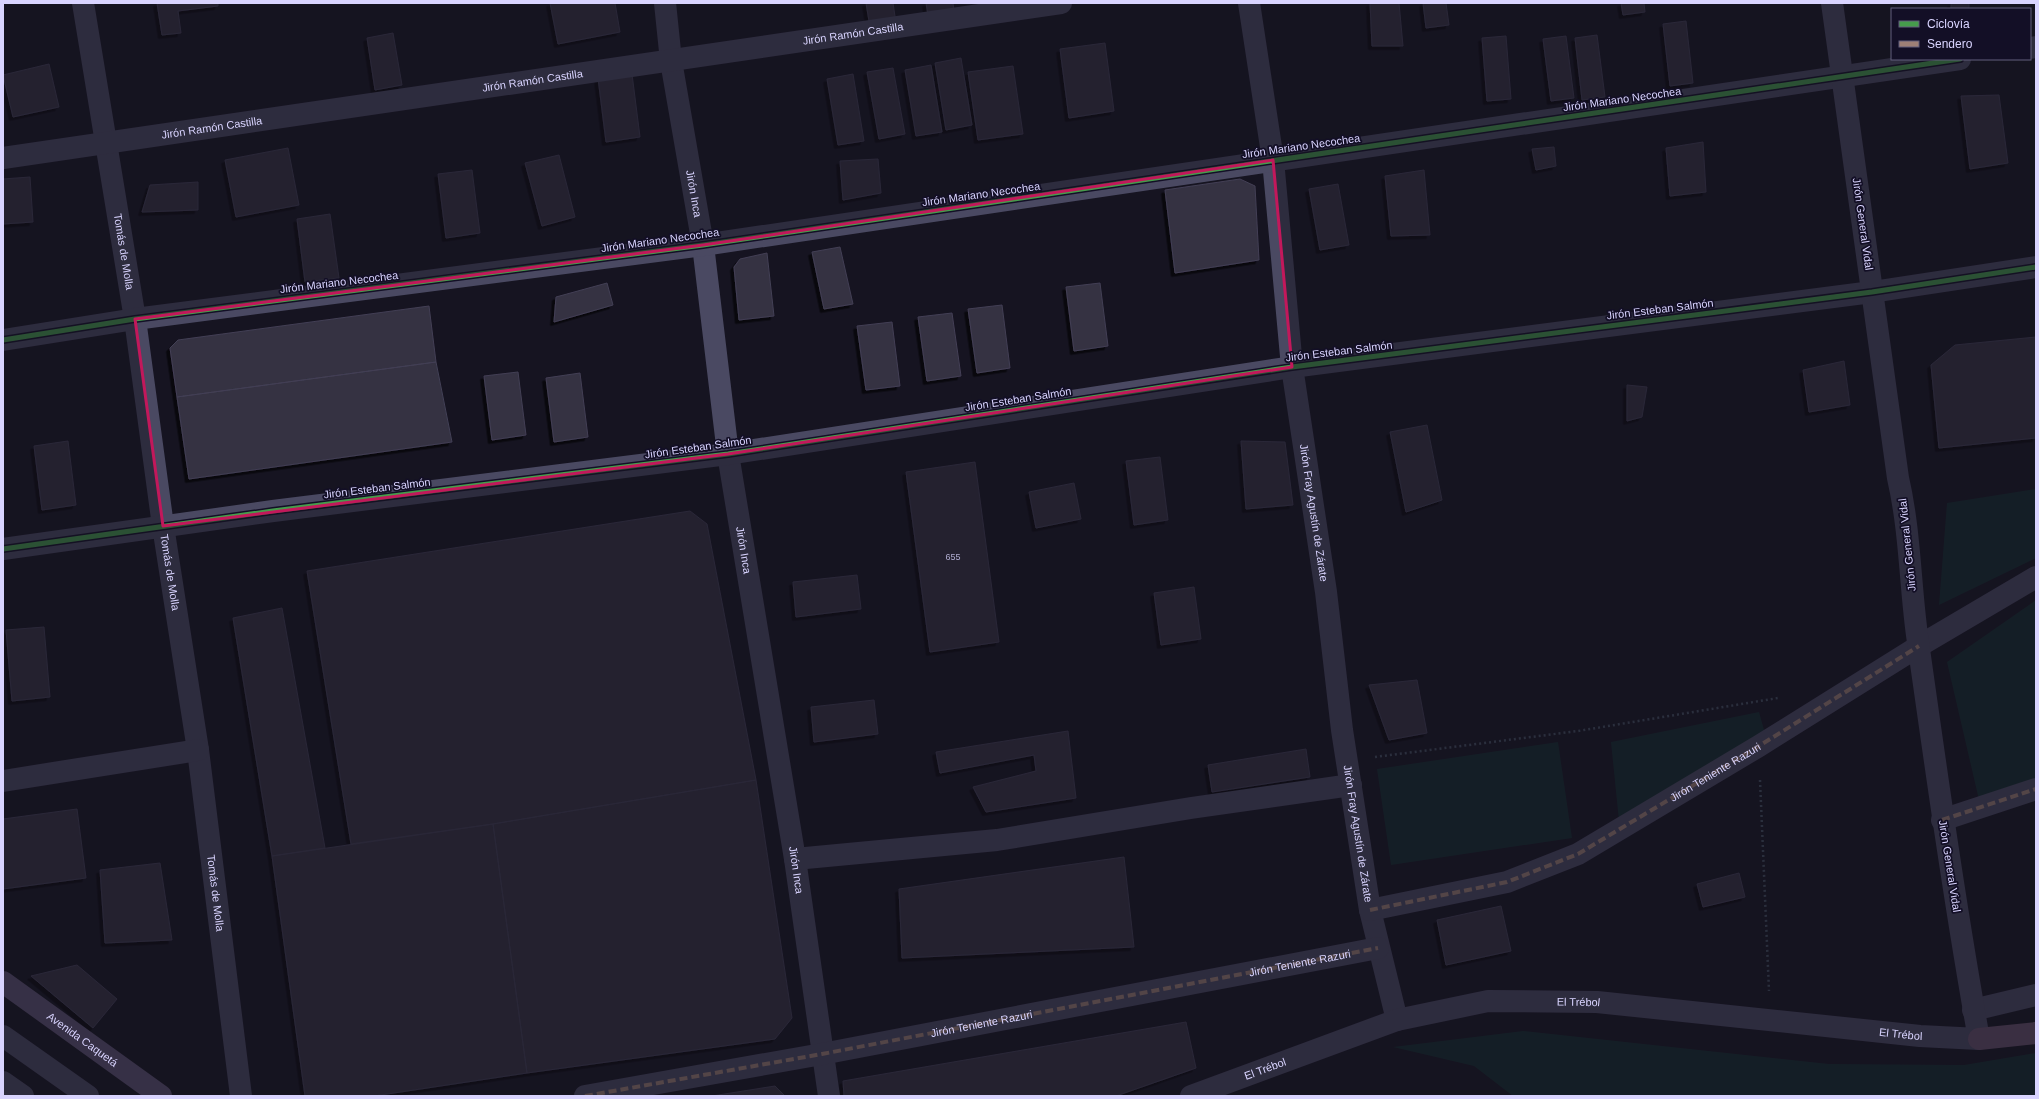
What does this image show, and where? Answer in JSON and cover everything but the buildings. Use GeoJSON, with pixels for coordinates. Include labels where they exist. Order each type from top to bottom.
{"type":"FeatureCollection","features":[{"type":"Feature","properties":{"kind":"highway"},"geometry":{"type":"LineString","coordinates":[[1978,1039],[2036,1033]]}},
{"type":"Feature","properties":{"kind":"main road","name":"Avenida Caquetá"},"geometry":{"type":"LineString","coordinates":[[3,982],[161,1096]]}},
{"type":"Feature","properties":{"kind":"street","name":"Tomás de Molla"},"geometry":{"type":"LineString","coordinates":[[83,3],[135,319],[163,526],[198,750],[241,1096]]}},
{"type":"Feature","properties":{"kind":"street","name":"Jirón Inca"},"geometry":{"type":"LineString","coordinates":[[665,3],[671,61],[703,245],[728,454],[795,859],[829,1096]]}},
{"type":"Feature","properties":{"kind":"street","name":"Jirón Ramón Castilla"},"geometry":{"type":"LineString","coordinates":[[3,158],[1061,3]]}},
{"type":"Feature","properties":{"kind":"street","name":"Jirón Fray Agustín de Zárate"},"geometry":{"type":"LineString","coordinates":[[1249,3],[1273,160],[1292,367],[1326,592],[1347,761],[1370,910],[1378,948],[1397,1020]]}},
{"type":"Feature","properties":{"kind":"street","name":"Jirón General Vidal"},"geometry":{"type":"LineString","coordinates":[[1832,3],[1898,478],[1905,508],[1914,610],[1942,820],[1978,1039]]}},
{"type":"Feature","properties":{"kind":"street","name":"Jirón Mariano Necochea"},"geometry":{"type":"LineString","coordinates":[[3,340],[135,319],[703,245],[1953,60]]}},
{"type":"Feature","properties":{"kind":"street","name":"Jirón Esteban Salmón"},"geometry":{"type":"LineString","coordinates":[[3,549],[163,526],[728,454],[1292,367],[1872,292],[2036,267]]}},
{"type":"Feature","properties":{"kind":"street","name":"Jirón Teniente Razuri"},"geometry":{"type":"LineString","coordinates":[[1370,910],[1507,882],[1578,854],[1759,746],[1919,646],[2036,577]]}},
{"type":"Feature","properties":{"kind":"street"},"geometry":{"type":"LineString","coordinates":[[3,781],[198,750]]}},
{"type":"Feature","properties":{"kind":"street"},"geometry":{"type":"LineString","coordinates":[[795,859],[997,840],[1190,808],[1351,785]]}},
{"type":"Feature","properties":{"kind":"street"},"geometry":{"type":"LineString","coordinates":[[1942,820],[2036,789]]}},
{"type":"Feature","properties":{"kind":"street","name":"Jirón Teniente Razuri"},"geometry":{"type":"LineString","coordinates":[[585,1096],[822,1054],[1378,948]]}},
{"type":"Feature","properties":{"kind":"street"},"geometry":{"type":"LineString","coordinates":[[1973,1010],[2036,995]]}},
{"type":"Feature","properties":{"kind":"street","name":"El Trébol"},"geometry":{"type":"LineString","coordinates":[[1191,1096],[1397,1020],[1488,1001],[1597,1002],[1920,1036],[1978,1039]]}},
{"type":"Feature","properties":{"kind":"street"},"geometry":{"type":"LineString","coordinates":[[3,1036],[88,1096]]}},
{"type":"Feature","properties":{"kind":"street"},"geometry":{"type":"LineString","coordinates":[[3,1082],[23,1096]]}},
{"type":"Feature","properties":{"kind":"path"},"geometry":{"type":"LineString","coordinates":[[1347,761],[1578,731],[1780,697]]}},
{"type":"Feature","properties":{"kind":"path"},"geometry":{"type":"LineString","coordinates":[[1759,746],[1770,1021]]}},
{"type":"Feature","properties":{"kind":"highlighted area"},"geometry":{"type":"Polygon","coordinates":[[[1273,160],[1292,367],[728,454],[163,526],[135,319],[703,245],[1273,160]]]}},
{"type":"Feature","properties":{"kind":"green space"},"geometry":{"type":"Polygon","coordinates":[[[2036,489],[2036,558],[1939,605],[1947,503],[2036,489]]]}},
{"type":"Feature","properties":{"kind":"green space"},"geometry":{"type":"Polygon","coordinates":[[[2036,600],[2036,781],[1979,800],[1947,662],[2036,600]]]}},
{"type":"Feature","properties":{"kind":"green space"},"geometry":{"type":"Polygon","coordinates":[[[1759,712],[1766,737],[1619,821],[1611,742],[1759,712]]]}},
{"type":"Feature","properties":{"kind":"green space"},"geometry":{"type":"Polygon","coordinates":[[[1558,742],[1572,838],[1391,865],[1377,769],[1558,742]]]}},
{"type":"Feature","properties":{"kind":"green space"},"geometry":{"type":"Polygon","coordinates":[[[1523,1031],[1829,1064],[1964,1065],[2036,1053],[2036,1096],[1513,1096],[1474,1066],[1393,1047],[1523,1031]]]}},
{"type":"Feature","properties":{"kind":"marked path"},"geometry":{"type":"LineString","coordinates":[[1370,910],[1507,882],[1578,854],[1759,746],[1919,646]]}},
{"type":"Feature","properties":{"kind":"marked path"},"geometry":{"type":"LineString","coordinates":[[1942,820],[2036,789]]}},
{"type":"Feature","properties":{"kind":"marked path"},"geometry":{"type":"LineString","coordinates":[[585,1096],[822,1054],[1378,948]]}},
{"type":"Feature","properties":{"kind":"cycle path"},"geometry":{"type":"LineString","coordinates":[[3,340],[135,319],[703,245],[1953,60]]}},
{"type":"Feature","properties":{"kind":"cycle path"},"geometry":{"type":"LineString","coordinates":[[3,549],[273,511],[728,454],[1292,367],[1872,292],[2036,267]]}}]}
